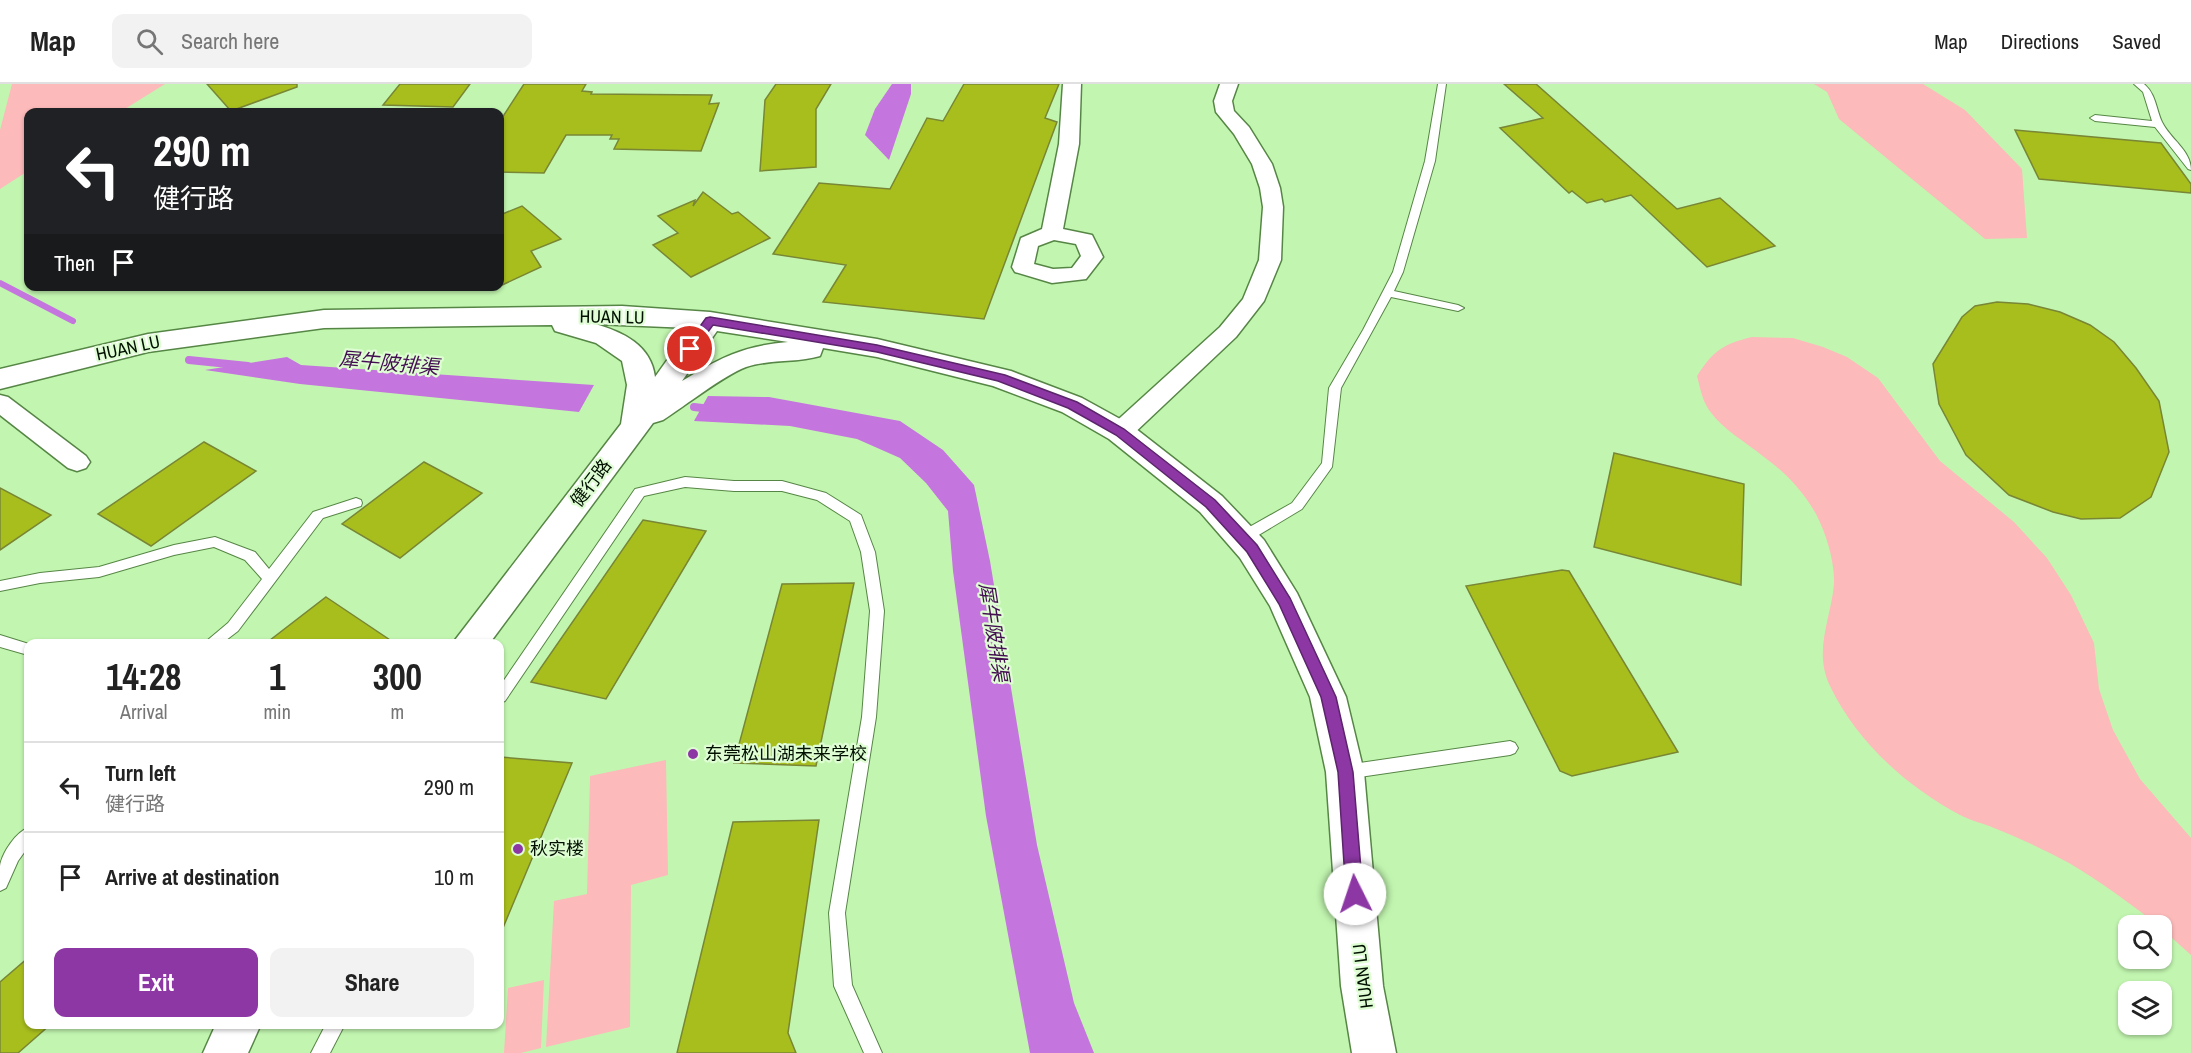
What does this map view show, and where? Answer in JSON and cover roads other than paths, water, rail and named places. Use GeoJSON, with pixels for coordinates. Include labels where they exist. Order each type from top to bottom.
{"type":"FeatureCollection","features":[{"type":"Feature","properties":{"kind":"street"},"geometry":{"type":"LineString","coordinates":[[1052,233],[1069,144],[1072,84]]}},
{"type":"Feature","properties":{"kind":"street"},"geometry":{"type":"LineString","coordinates":[[1120,432],[1228,332],[1253,301],[1270,260],[1273,207],[1270,188],[1262,164],[1242,131],[1225,112],[1223,101],[1229,84]]}},
{"type":"Feature","properties":{"kind":"street","name":"HUAN LU"},"geometry":{"type":"LineString","coordinates":[[0,379],[148,343],[324,319],[622,315],[710,321],[855,345],[1001,378],[1072,405],[1120,432],[1211,504],[1252,549],[1285,602],[1329,697],[1346,772],[1362,986],[1374,1053]]}},
{"type":"Feature","properties":{"kind":"street"},"geometry":{"type":"LineString","coordinates":[[534,317],[588,331],[619,343],[630,354],[638,363],[641,386],[636,424]]}},
{"type":"Feature","properties":{"kind":"street","name":"健行路"},"geometry":{"type":"LineString","coordinates":[[473,639],[636,424],[710,321]]}},
{"type":"Feature","properties":{"kind":"street"},"geometry":{"type":"LineString","coordinates":[[636,424],[735,361],[767,353],[855,345]]}},
{"type":"Feature","properties":{"kind":"street"},"geometry":{"type":"LineString","coordinates":[[0,403],[77,462]]}},
{"type":"Feature","properties":{"kind":"street"},"geometry":{"type":"LineString","coordinates":[[225,1053],[237,1029]]}},
{"type":"Feature","properties":{"kind":"lane"},"geometry":{"type":"LineString","coordinates":[[1242,538],[1297,506],[1328,464],[1335,388],[1398,272],[1430,161],[1442,84]]}},
{"type":"Feature","properties":{"kind":"lane"},"geometry":{"type":"LineString","coordinates":[[2139,84],[2147,92],[2158,124],[2191,167]]}},
{"type":"Feature","properties":{"kind":"lane"},"geometry":{"type":"LineString","coordinates":[[2095,118],[2158,124]]}},
{"type":"Feature","properties":{"kind":"lane"},"geometry":{"type":"LineString","coordinates":[[1388,293],[1458,308]]}},
{"type":"Feature","properties":{"kind":"lane"},"geometry":{"type":"LineString","coordinates":[[504,691],[640,492],[685,482],[734,486],[782,486],[821,496],[856,518],[867,552],[877,611],[869,717],[837,913],[843,986],[873,1053]]}},
{"type":"Feature","properties":{"kind":"lane"},"geometry":{"type":"LineString","coordinates":[[217,639],[233,627],[318,515],[356,503]]}},
{"type":"Feature","properties":{"kind":"lane"},"geometry":{"type":"LineString","coordinates":[[0,586],[40,578],[99,572],[174,550],[215,542],[250,556],[269,579]]}},
{"type":"Feature","properties":{"kind":"lane"},"geometry":{"type":"LineString","coordinates":[[0,641],[24,648]]}},
{"type":"Feature","properties":{"kind":"lane"},"geometry":{"type":"LineString","coordinates":[[1346,772],[1510,748]]}},
{"type":"Feature","properties":{"kind":"lane"},"geometry":{"type":"LineString","coordinates":[[0,883],[12,856],[24,840]]}},
{"type":"Feature","properties":{"kind":"lane"},"geometry":{"type":"LineString","coordinates":[[320,1053],[333,1029]]}},
{"type":"Feature","properties":{"kind":"water"},"geometry":{"type":"Polygon","coordinates":[[[892,84],[911,84],[911,94],[889,160],[865,135],[875,109],[892,84]]]}},
{"type":"Feature","properties":{"kind":"water"},"geometry":{"type":"Polygon","coordinates":[[[287,357],[301,365],[594,385],[579,412],[300,384],[205,370],[287,357]]]}},
{"type":"Feature","properties":{"kind":"water"},"geometry":{"type":"Polygon","coordinates":[[[708,396],[769,397],[900,421],[943,450],[974,485],[990,561],[1037,845],[1074,1003],[1094,1053],[1030,1053],[986,816],[953,571],[948,511],[926,483],[900,458],[857,439],[790,426],[694,421],[708,396]]]}},
{"type":"Feature","properties":{"kind":"waterway","name":"犀牛陂排渠"},"geometry":{"type":"LineString","coordinates":[[0,283],[73,321]]}},
{"type":"Feature","properties":{"kind":"waterway","name":"犀牛陂排渠"},"geometry":{"type":"LineString","coordinates":[[189,360],[248,366]]}},
{"type":"Feature","properties":{"kind":"waterway","name":"犀牛陂排渠"},"geometry":{"type":"LineString","coordinates":[[694,407],[711,409]]}},
{"type":"Feature","properties":{"kind":"place","name":"东莞松山湖未来学校"},"geometry":{"type":"Point","coordinates":[693,754]}},
{"type":"Feature","properties":{"kind":"place","name":"秋实楼"},"geometry":{"type":"Point","coordinates":[518,849]}}]}
